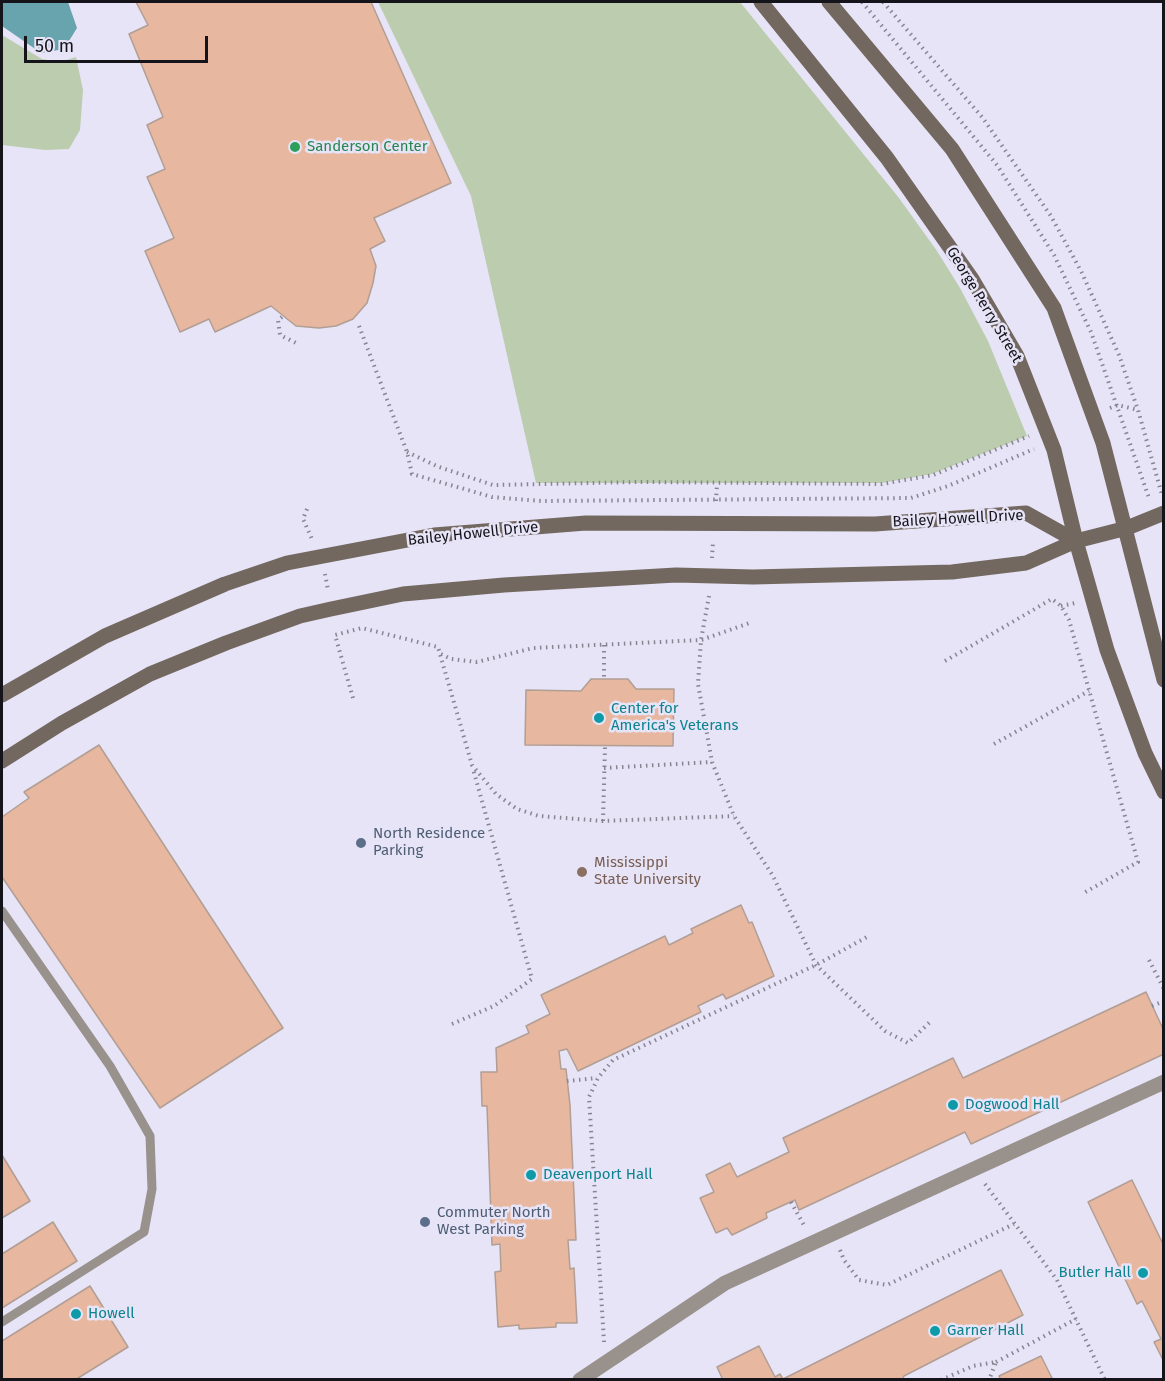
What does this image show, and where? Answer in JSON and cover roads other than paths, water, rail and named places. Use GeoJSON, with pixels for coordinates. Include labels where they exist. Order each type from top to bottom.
{"type":"FeatureCollection","features":[{"type":"Feature","properties":{"kind":"street","name":"George Perry Street"},"geometry":{"type":"LineString","coordinates":[[760,2],[887,158],[972,279],[1017,356],[1048,435],[1111,661],[1144,753],[1164,792]]}},
{"type":"Feature","properties":{"kind":"street"},"geometry":{"type":"LineString","coordinates":[[828,2],[952,149],[1054,308],[1095,421],[1127,528],[1164,680]]}},
{"type":"Feature","properties":{"kind":"street","name":"Bailey Howell Drive"},"geometry":{"type":"LineString","coordinates":[[2,695],[76,651],[162,609],[287,563],[434,535],[586,523],[874,524],[1026,513],[1076,541]]}},
{"type":"Feature","properties":{"kind":"street"},"geometry":{"type":"LineString","coordinates":[[2,761],[62,723],[150,674],[300,616],[403,594],[665,575],[861,576],[952,572],[1026,563],[1076,541],[1127,528],[1164,513]]}},
{"type":"Feature","properties":{"kind":"street"},"geometry":{"type":"LineString","coordinates":[[580,1380],[725,1283],[1164,1082]]}},
{"type":"Feature","properties":{"kind":"lane"},"geometry":{"type":"LineString","coordinates":[[2,911],[110,1066],[150,1136],[152,1189],[144,1232],[2,1322]]}},
{"type":"Feature","properties":{"kind":"water"},"geometry":{"type":"Polygon","coordinates":[[[2,2],[68,2],[77,28],[64,49],[41,53],[2,26],[2,2]]]}},
{"type":"Feature","properties":{"kind":"place","name":"Sanderson Center"},"geometry":{"type":"Point","coordinates":[295,147]}},
{"type":"Feature","properties":{"kind":"place","name":"Center for America's Veterans"},"geometry":{"type":"Point","coordinates":[599,718]}},
{"type":"Feature","properties":{"kind":"place","name":"North Residence Parking"},"geometry":{"type":"Point","coordinates":[361,843]}},
{"type":"Feature","properties":{"kind":"place","name":"Mississippi State University"},"geometry":{"type":"Point","coordinates":[582,872]}},
{"type":"Feature","properties":{"kind":"place","name":"Dogwood Hall"},"geometry":{"type":"Point","coordinates":[953,1105]}},
{"type":"Feature","properties":{"kind":"place","name":"Deavenport Hall"},"geometry":{"type":"Point","coordinates":[531,1175]}},
{"type":"Feature","properties":{"kind":"place","name":"Commuter North West Parking"},"geometry":{"type":"Point","coordinates":[425,1222]}},
{"type":"Feature","properties":{"kind":"place","name":"Butler Hall"},"geometry":{"type":"Point","coordinates":[1143,1273]}},
{"type":"Feature","properties":{"kind":"place","name":"Howell"},"geometry":{"type":"Point","coordinates":[76,1314]}},
{"type":"Feature","properties":{"kind":"place","name":"Garner Hall"},"geometry":{"type":"Point","coordinates":[935,1331]}}]}
